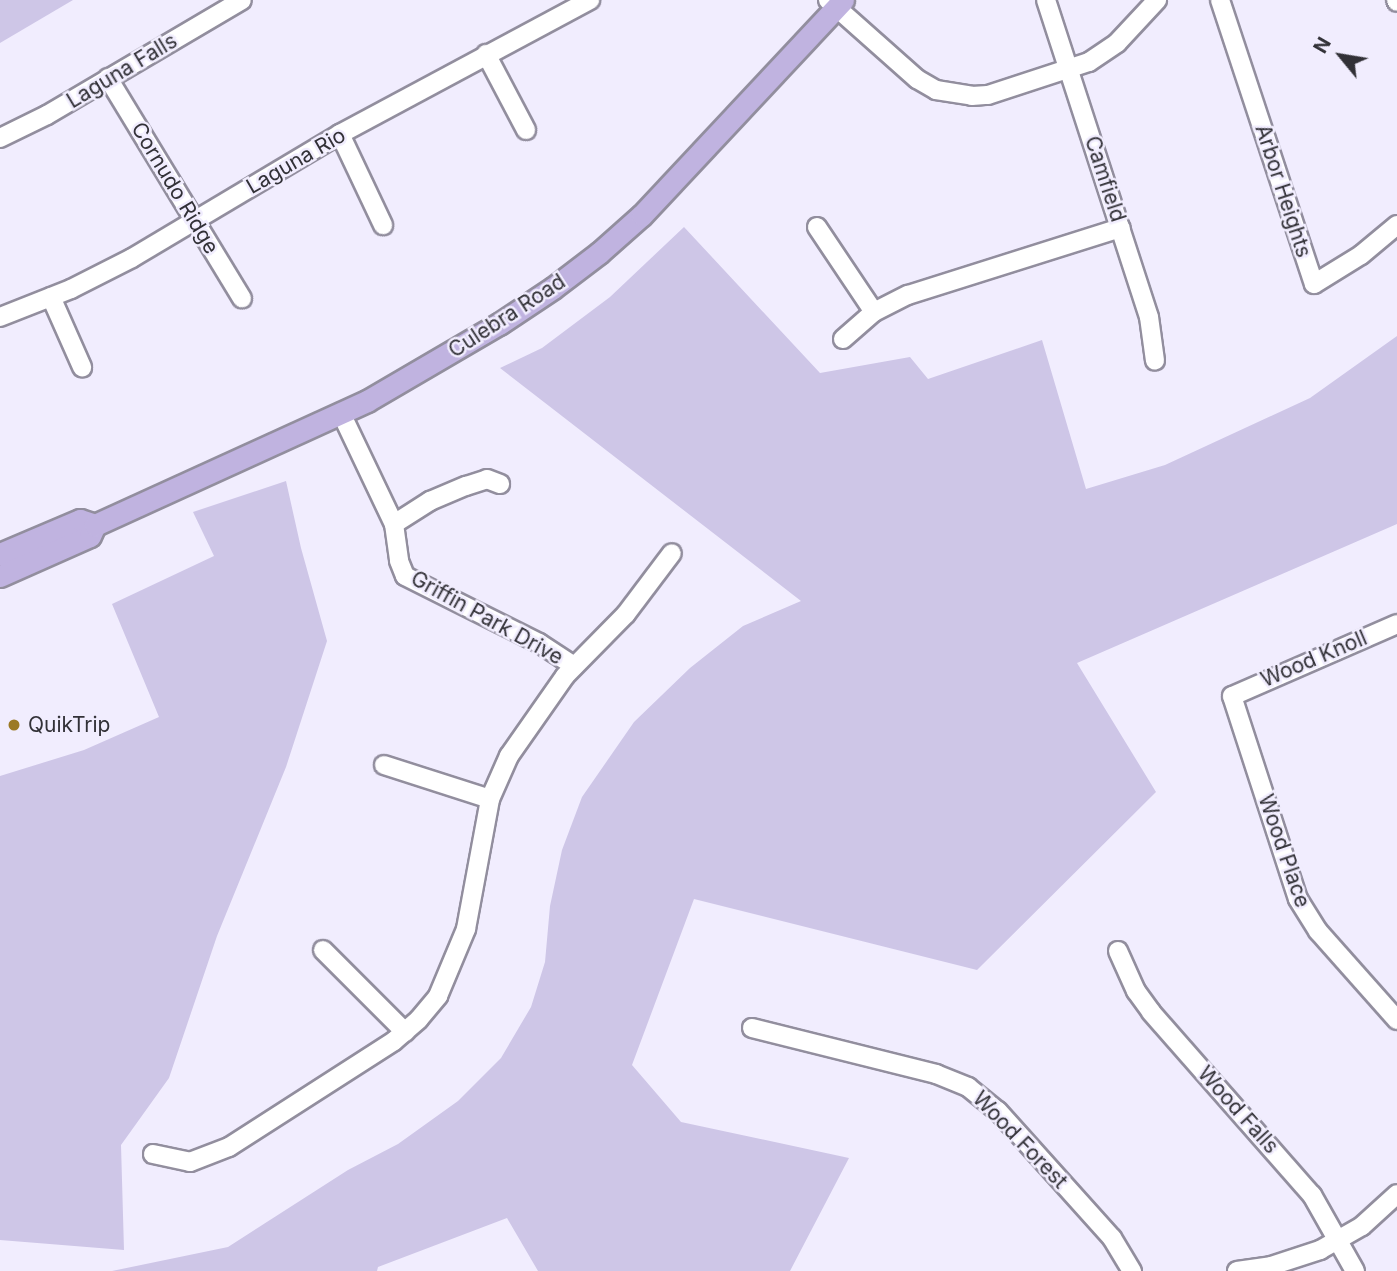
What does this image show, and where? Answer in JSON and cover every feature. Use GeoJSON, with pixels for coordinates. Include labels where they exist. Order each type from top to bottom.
{"type":"FeatureCollection","features":[{"type":"Feature","properties":{"kind":"main road","name":"Culebra Road"},"geometry":{"type":"LineString","coordinates":[[0,576],[90,536],[95,525],[341,413],[424,370],[505,321],[599,253],[684,172],[836,2]]}},
{"type":"Feature","properties":{"kind":"main road","name":"Culebra Road"},"geometry":{"type":"LineString","coordinates":[[0,554],[80,520],[95,525]]}},
{"type":"Feature","properties":{"kind":"street","name":"Laguna Falls"},"geometry":{"type":"LineString","coordinates":[[0,138],[242,0]]}},
{"type":"Feature","properties":{"kind":"street","name":"Laguna Rio"},"geometry":{"type":"LineString","coordinates":[[0,317],[51,297],[131,258],[340,134],[590,0]]}},
{"type":"Feature","properties":{"kind":"street","name":"Camfield"},"geometry":{"type":"LineString","coordinates":[[1046,0],[1149,317],[1155,361]]}},
{"type":"Feature","properties":{"kind":"street"},"geometry":{"type":"LineString","coordinates":[[836,2],[917,79],[948,93],[988,95],[1070,69],[1104,54],[1157,0]]}},
{"type":"Feature","properties":{"kind":"street","name":"Arbor Heights"},"geometry":{"type":"LineString","coordinates":[[1220,0],[1314,284],[1361,255],[1397,225]]}},
{"type":"Feature","properties":{"kind":"street"},"geometry":{"type":"LineString","coordinates":[[486,54],[526,130]]}},
{"type":"Feature","properties":{"kind":"street","name":"Cornudo Ridge"},"geometry":{"type":"LineString","coordinates":[[108,78],[242,298]]}},
{"type":"Feature","properties":{"kind":"street"},"geometry":{"type":"LineString","coordinates":[[340,134],[383,225]]}},
{"type":"Feature","properties":{"kind":"street"},"geometry":{"type":"LineString","coordinates":[[817,227],[874,312]]}},
{"type":"Feature","properties":{"kind":"street"},"geometry":{"type":"LineString","coordinates":[[843,340],[874,312],[908,295],[1121,228]]}},
{"type":"Feature","properties":{"kind":"street"},"geometry":{"type":"LineString","coordinates":[[51,297],[82,367]]}},
{"type":"Feature","properties":{"kind":"street","name":"Griffin Park Drive"},"geometry":{"type":"LineString","coordinates":[[341,413],[394,524],[399,561],[405,576],[520,632],[575,666]]}},
{"type":"Feature","properties":{"kind":"street"},"geometry":{"type":"LineString","coordinates":[[394,524],[430,501],[466,486],[487,479],[500,484]]}},
{"type":"Feature","properties":{"kind":"street"},"geometry":{"type":"LineString","coordinates":[[153,1154],[190,1162],[229,1147],[331,1084],[405,1032],[438,996],[466,929],[490,799],[509,756],[575,666],[633,605],[672,553]]}},
{"type":"Feature","properties":{"kind":"street","name":"Wood Knoll"},"geometry":{"type":"LineString","coordinates":[[1232,696],[1397,624]]}},
{"type":"Feature","properties":{"kind":"street","name":"Wood Place"},"geometry":{"type":"LineString","coordinates":[[1232,696],[1298,899],[1318,931],[1397,1020]]}},
{"type":"Feature","properties":{"kind":"street"},"geometry":{"type":"LineString","coordinates":[[384,765],[490,799]]}},
{"type":"Feature","properties":{"kind":"street"},"geometry":{"type":"LineString","coordinates":[[323,950],[405,1032]]}},
{"type":"Feature","properties":{"kind":"street","name":"Wood Falls"},"geometry":{"type":"LineString","coordinates":[[1118,951],[1136,991],[1152,1012],[1302,1181],[1355,1271]]}},
{"type":"Feature","properties":{"kind":"street","name":"Wood Forest"},"geometry":{"type":"LineString","coordinates":[[752,1028],[936,1074],[968,1087],[998,1111],[1112,1238],[1132,1271]]}},
{"type":"Feature","properties":{"kind":"street"},"geometry":{"type":"LineString","coordinates":[[1237,1271],[1296,1259],[1339,1240],[1362,1226],[1397,1194]]}},
{"type":"Feature","properties":{"kind":"shaded area"},"geometry":{"type":"Polygon","coordinates":[[[0,0],[73,0],[0,43],[0,0]]]}},
{"type":"Feature","properties":{"kind":"shaded area"},"geometry":{"type":"Polygon","coordinates":[[[684,227],[820,373],[910,357],[928,379],[1042,340],[1086,489],[1165,465],[1310,398],[1397,336],[1397,524],[1077,663],[1156,792],[977,970],[694,899],[632,1065],[681,1122],[849,1158],[790,1271],[538,1271],[507,1218],[378,1267],[377,1271],[112,1271],[228,1247],[348,1170],[398,1144],[458,1101],[501,1058],[531,1007],[545,962],[550,906],[562,850],[582,797],[634,722],[690,668],[743,626],[801,601],[500,368],[542,348],[610,297],[684,227]]]}},
{"type":"Feature","properties":{"kind":"shaded area"},"geometry":{"type":"Polygon","coordinates":[[[286,481],[301,548],[327,641],[286,767],[217,936],[169,1078],[121,1145],[124,1250],[0,1240],[0,776],[84,750],[159,717],[112,604],[214,556],[193,512],[286,481]]]}},
{"type":"Feature","properties":{"kind":"place","name":"QuikTrip"},"geometry":{"type":"Point","coordinates":[14,725]}}]}
